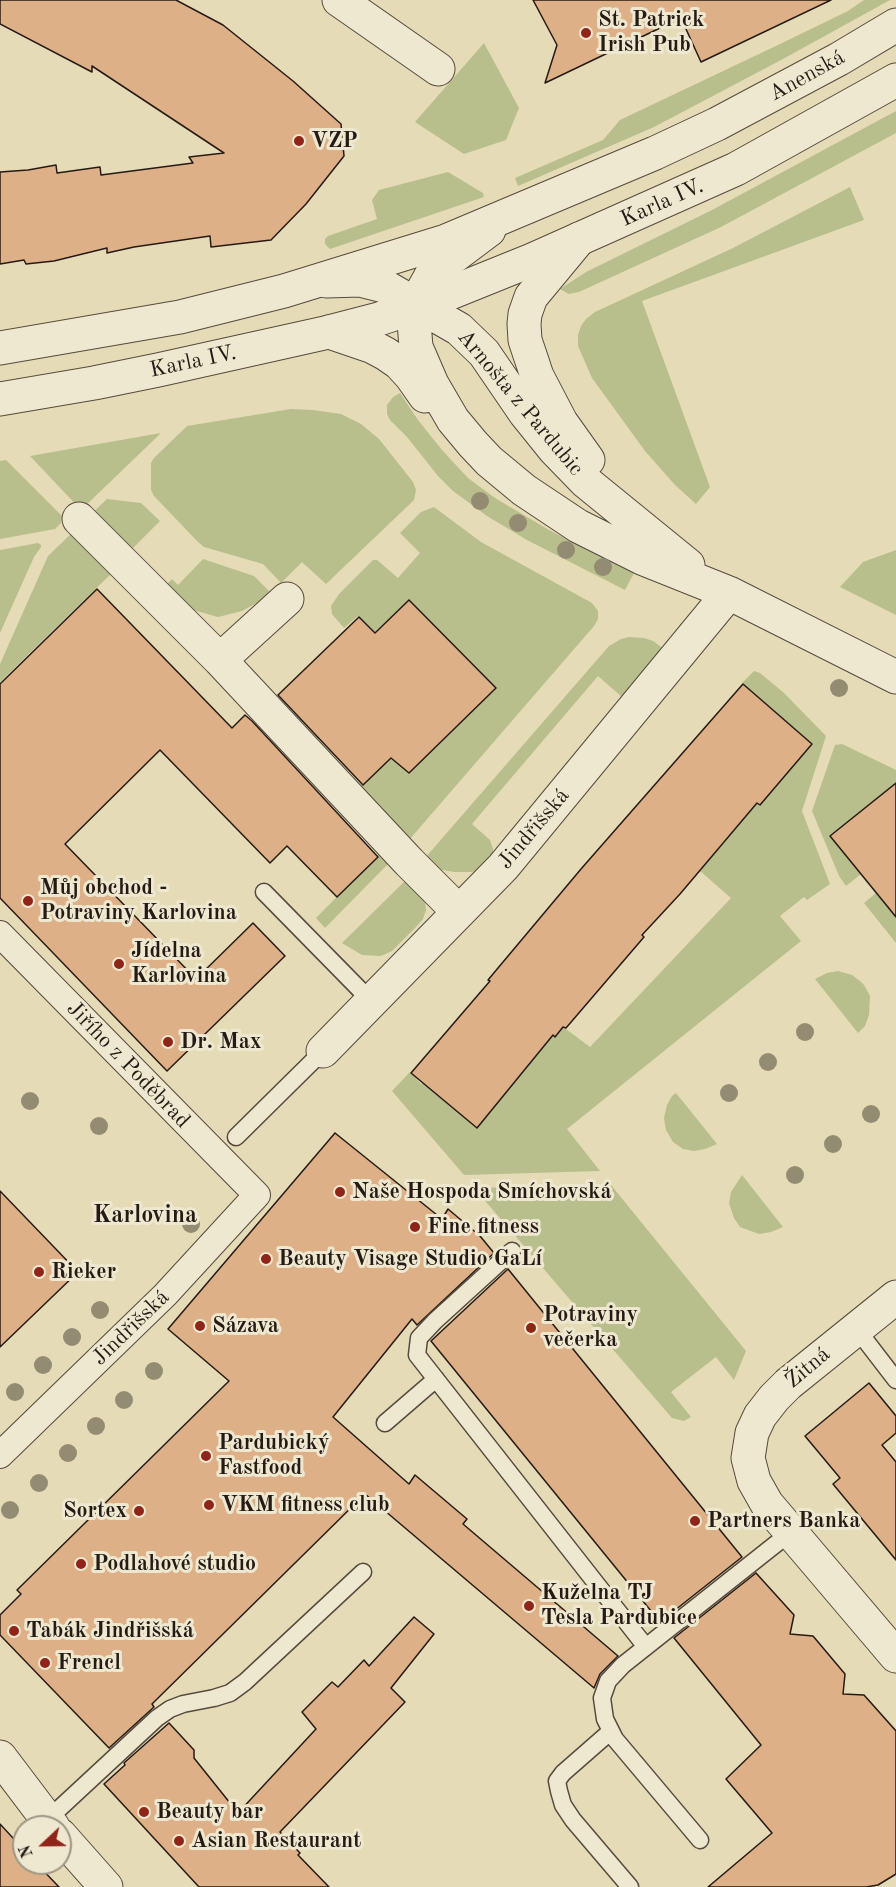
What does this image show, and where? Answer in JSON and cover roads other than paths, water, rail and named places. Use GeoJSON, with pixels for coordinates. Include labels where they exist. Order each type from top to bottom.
{"type":"FeatureCollection","features":[{"type":"Feature","properties":{"kind":"street"},"geometry":{"type":"LineString","coordinates":[[339,0],[438,69]]}},
{"type":"Feature","properties":{"kind":"street","name":"Anenská"},"geometry":{"type":"LineString","coordinates":[[717,124],[839,59],[896,25]]}},
{"type":"Feature","properties":{"kind":"street","name":"Karla IV."},"geometry":{"type":"LineString","coordinates":[[0,399],[105,381],[379,320],[579,239],[736,169],[896,80]]}},
{"type":"Feature","properties":{"kind":"street","name":"Karla IV."},"geometry":{"type":"LineString","coordinates":[[0,348],[180,317],[314,282],[446,240],[655,153],[717,124]]}},
{"type":"Feature","properties":{"kind":"street","name":"Karla IV."},"geometry":{"type":"LineString","coordinates":[[418,306],[422,292],[433,272],[512,214]]}},
{"type":"Feature","properties":{"kind":"street","name":"Arnošta z Pardubic"},"geometry":{"type":"LineString","coordinates":[[579,239],[531,297],[524,324],[529,356],[547,397],[573,441],[622,503],[691,567]]}},
{"type":"Feature","properties":{"kind":"street","name":"Karla IV."},"geometry":{"type":"LineString","coordinates":[[314,282],[349,279],[372,282],[384,286],[418,306]]}},
{"type":"Feature","properties":{"kind":"street","name":"Arnošta z Pardubic"},"geometry":{"type":"LineString","coordinates":[[729,593],[691,567],[586,482],[554,449],[525,413],[484,353],[468,336],[447,321],[418,306],[414,322],[416,347],[432,384],[453,420],[473,444],[510,479],[560,515],[621,549],[729,593],[896,677]]}},
{"type":"Feature","properties":{"kind":"street"},"geometry":{"type":"LineString","coordinates":[[329,332],[373,347],[399,363],[455,432],[510,479]]}},
{"type":"Feature","properties":{"kind":"street"},"geometry":{"type":"LineString","coordinates":[[79,519],[220,660],[409,862],[459,912]]}},
{"type":"Feature","properties":{"kind":"street","name":"Jindřišská"},"geometry":{"type":"LineString","coordinates":[[323,1052],[503,867],[729,593]]}},
{"type":"Feature","properties":{"kind":"street"},"geometry":{"type":"LineString","coordinates":[[220,660],[287,599]]}},
{"type":"Feature","properties":{"kind":"street","name":"Jiřího z Poděbrad"},"geometry":{"type":"LineString","coordinates":[[0,934],[256,1195]]}},
{"type":"Feature","properties":{"kind":"street","name":"Jindřišská"},"geometry":{"type":"LineString","coordinates":[[0,1455],[165,1295],[256,1195]]}},
{"type":"Feature","properties":{"kind":"street","name":"Žitná"},"geometry":{"type":"LineString","coordinates":[[791,1532],[762,1496],[754,1481],[748,1458],[752,1433],[760,1416],[788,1384],[896,1297]]}},
{"type":"Feature","properties":{"kind":"street"},"geometry":{"type":"LineString","coordinates":[[791,1532],[896,1656]]}},
{"type":"Feature","properties":{"kind":"street"},"geometry":{"type":"LineString","coordinates":[[0,1757],[45,1815]]}},
{"type":"Feature","properties":{"kind":"street"},"geometry":{"type":"LineString","coordinates":[[72,1848],[106,1887]]}},
{"type":"Feature","properties":{"kind":"lane"},"geometry":{"type":"LineString","coordinates":[[264,892],[372,1002]]}},
{"type":"Feature","properties":{"kind":"lane"},"geometry":{"type":"LineString","coordinates":[[236,1137],[323,1052]]}},
{"type":"Feature","properties":{"kind":"lane"},"geometry":{"type":"LineString","coordinates":[[512,1251],[419,1338],[417,1355],[646,1647]]}},
{"type":"Feature","properties":{"kind":"lane"},"geometry":{"type":"LineString","coordinates":[[856,1328],[896,1380]]}},
{"type":"Feature","properties":{"kind":"lane"},"geometry":{"type":"LineString","coordinates":[[385,1423],[436,1379]]}},
{"type":"Feature","properties":{"kind":"lane"},"geometry":{"type":"LineString","coordinates":[[700,1840],[615,1739],[605,1719],[602,1698],[608,1682],[623,1665],[791,1532]]}},
{"type":"Feature","properties":{"kind":"lane"},"geometry":{"type":"LineString","coordinates":[[65,1815],[157,1718],[183,1704],[230,1693],[363,1572]]}},
{"type":"Feature","properties":{"kind":"lane"},"geometry":{"type":"LineString","coordinates":[[611,1731],[562,1773],[558,1781],[559,1791],[563,1805],[573,1820],[630,1887]]}},
{"type":"Feature","properties":{"kind":"place","name":"St. Patrick Irish Pub"},"geometry":{"type":"Point","coordinates":[586,33]}},
{"type":"Feature","properties":{"kind":"place","name":"VZP"},"geometry":{"type":"Point","coordinates":[299,141]}},
{"type":"Feature","properties":{"kind":"place","name":"Můj obchod - Potraviny Karlovina"},"geometry":{"type":"Point","coordinates":[28,901]}},
{"type":"Feature","properties":{"kind":"place","name":"Jídelna Karlovina"},"geometry":{"type":"Point","coordinates":[119,964]}},
{"type":"Feature","properties":{"kind":"place","name":"Dr. Max"},"geometry":{"type":"Point","coordinates":[168,1042]}},
{"type":"Feature","properties":{"kind":"place","name":"Naše Hospoda Smíchovská"},"geometry":{"type":"Point","coordinates":[340,1192]}},
{"type":"Feature","properties":{"kind":"place","name":"Fine fitness"},"geometry":{"type":"Point","coordinates":[415,1227]}},
{"type":"Feature","properties":{"kind":"place","name":"Beauty Visage Studio GaLí"},"geometry":{"type":"Point","coordinates":[266,1259]}},
{"type":"Feature","properties":{"kind":"place","name":"Rieker"},"geometry":{"type":"Point","coordinates":[39,1272]}},
{"type":"Feature","properties":{"kind":"place","name":"Sázava"},"geometry":{"type":"Point","coordinates":[200,1326]}},
{"type":"Feature","properties":{"kind":"place","name":"Potraviny večerka"},"geometry":{"type":"Point","coordinates":[531,1328]}},
{"type":"Feature","properties":{"kind":"place","name":"Pardubický Fastfood"},"geometry":{"type":"Point","coordinates":[206,1456]}},
{"type":"Feature","properties":{"kind":"place","name":"VKM fitness club"},"geometry":{"type":"Point","coordinates":[209,1505]}},
{"type":"Feature","properties":{"kind":"place","name":"Sortex"},"geometry":{"type":"Point","coordinates":[139,1511]}},
{"type":"Feature","properties":{"kind":"place","name":"Partners Banka"},"geometry":{"type":"Point","coordinates":[695,1521]}},
{"type":"Feature","properties":{"kind":"place","name":"Podlahové studio"},"geometry":{"type":"Point","coordinates":[81,1564]}},
{"type":"Feature","properties":{"kind":"place","name":"Kuželna TJ Tesla Pardubice"},"geometry":{"type":"Point","coordinates":[529,1606]}},
{"type":"Feature","properties":{"kind":"place","name":"Tabák Jindřišská"},"geometry":{"type":"Point","coordinates":[14,1631]}},
{"type":"Feature","properties":{"kind":"place","name":"Frencl"},"geometry":{"type":"Point","coordinates":[45,1663]}},
{"type":"Feature","properties":{"kind":"place","name":"Beauty bar"},"geometry":{"type":"Point","coordinates":[144,1812]}},
{"type":"Feature","properties":{"kind":"place","name":"Asian Restaurant"},"geometry":{"type":"Point","coordinates":[179,1841]}},
{"type":"Feature","properties":{"kind":"district","name":"Karlovina"},"geometry":{"type":"Point","coordinates":[145,1216]}}]}
